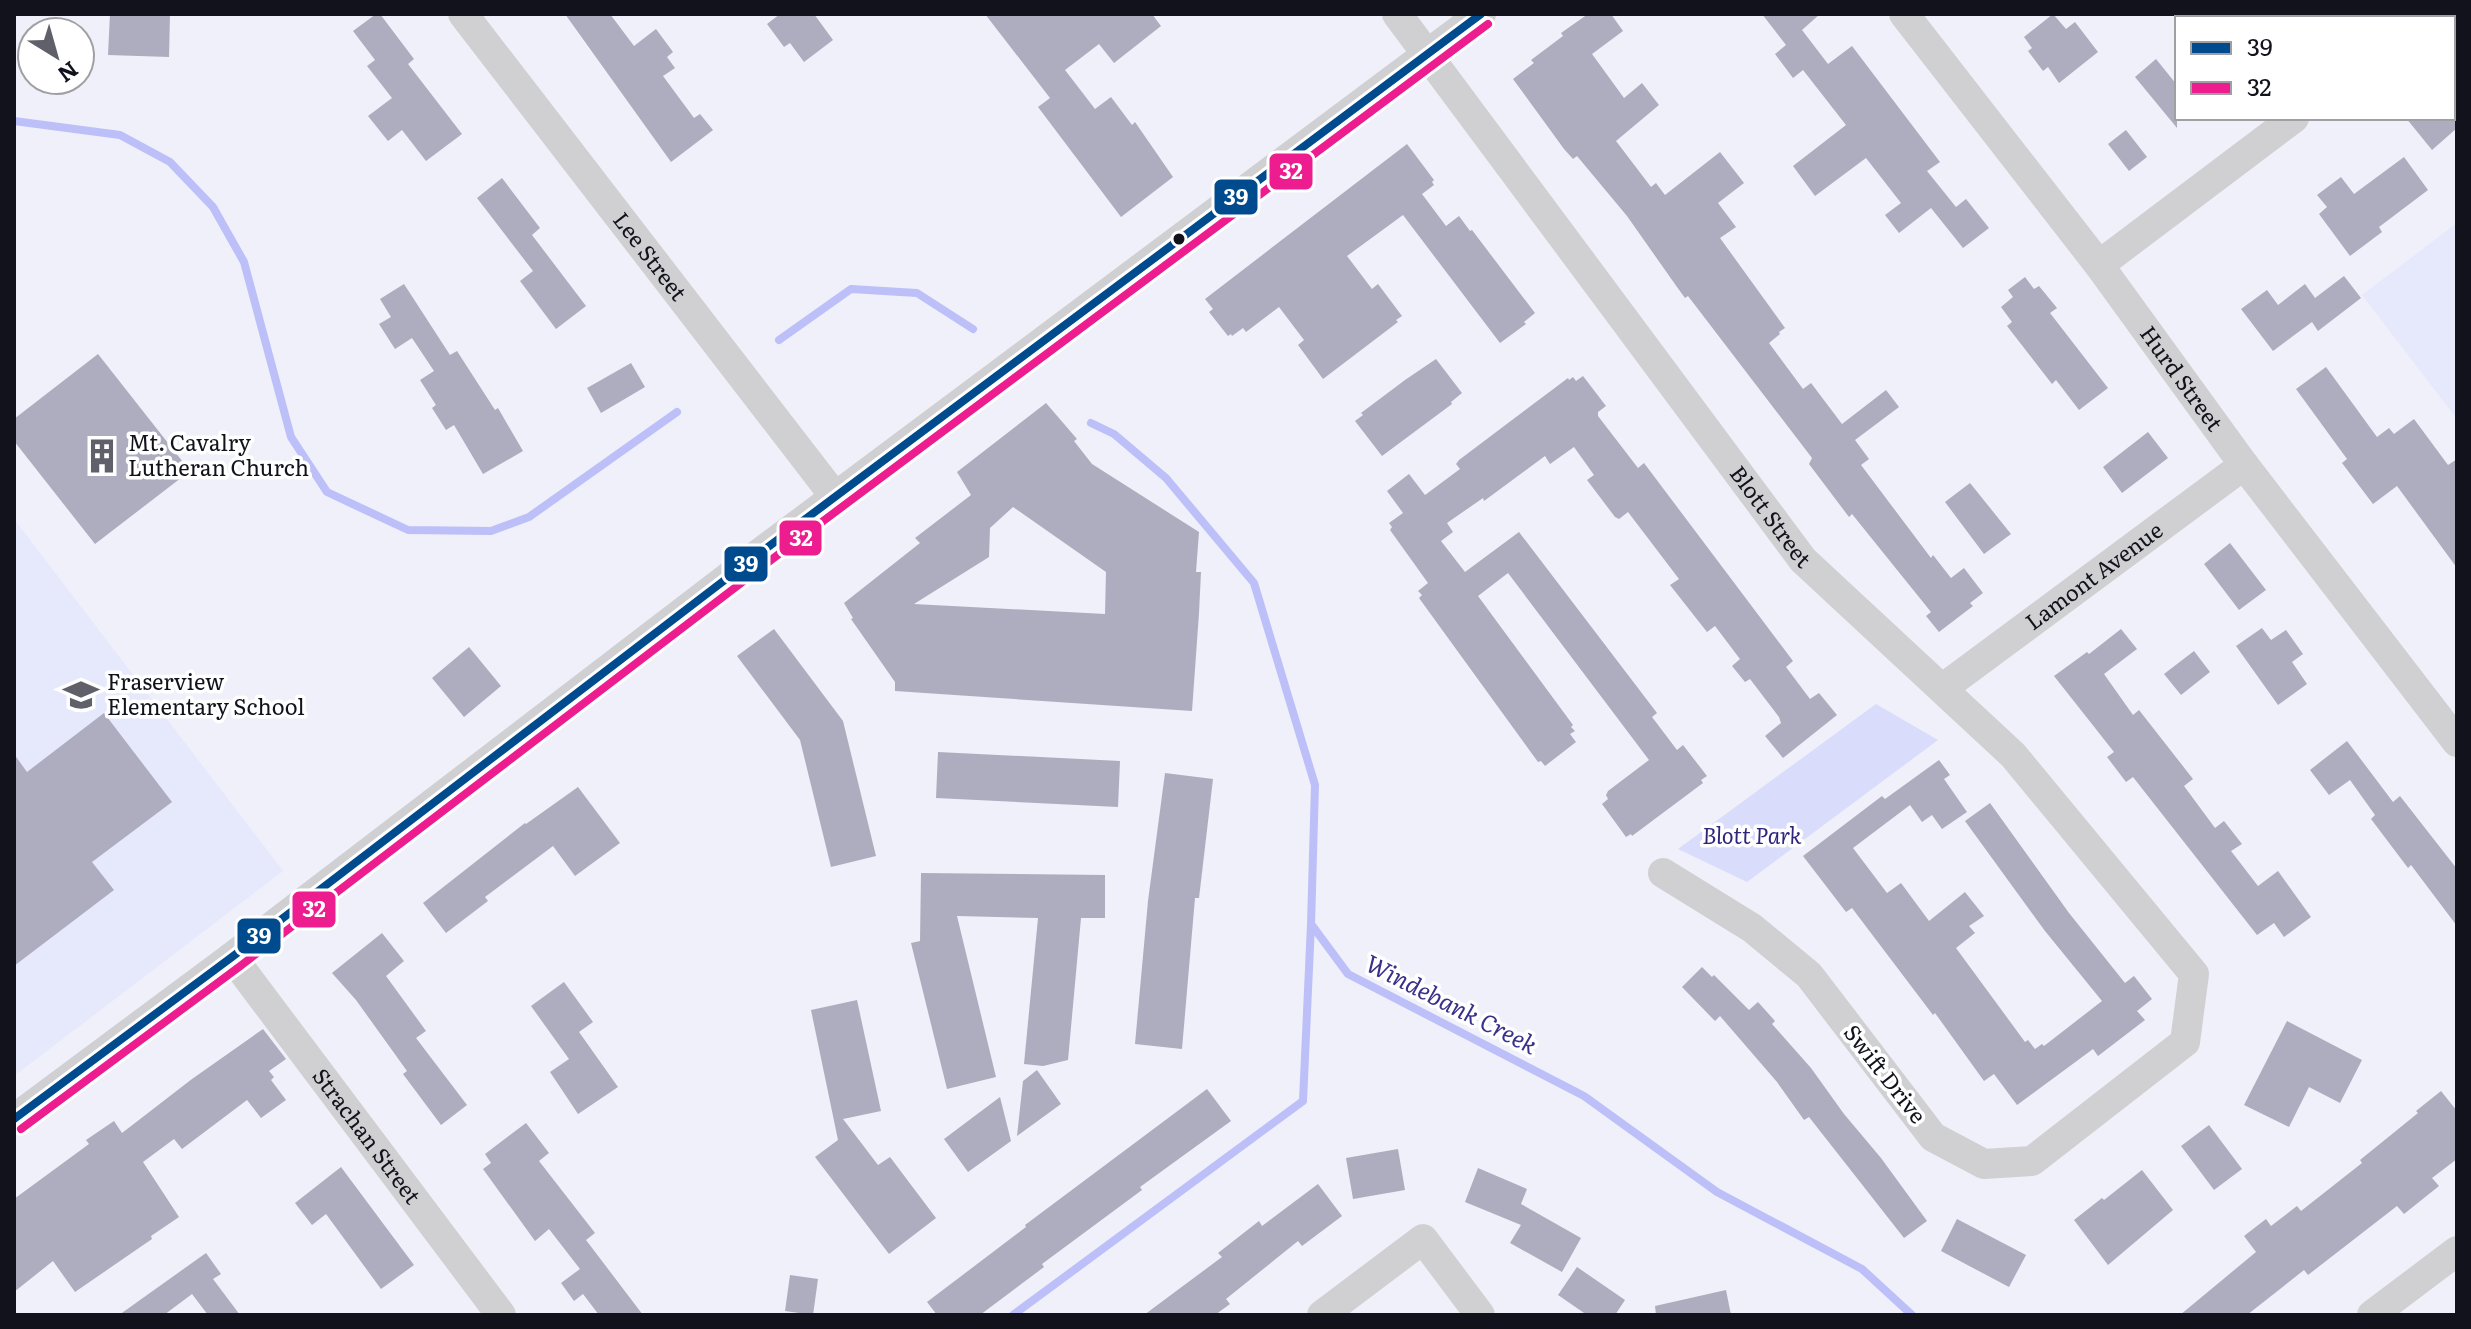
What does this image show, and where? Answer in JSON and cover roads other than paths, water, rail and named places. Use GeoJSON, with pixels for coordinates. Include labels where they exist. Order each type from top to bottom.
{"type":"FeatureCollection","features":[{"type":"Feature","properties":{"kind":"street","name":"Lee Street"},"geometry":{"type":"LineString","coordinates":[[463,14],[836,498]]}},
{"type":"Feature","properties":{"kind":"street","name":"Blott Street"},"geometry":{"type":"LineString","coordinates":[[1397,14],[1803,560],[2013,755],[2194,974]]}},
{"type":"Feature","properties":{"kind":"street"},"geometry":{"type":"LineString","coordinates":[[14,1119],[1481,14]]}},
{"type":"Feature","properties":{"kind":"street","name":"Hurd Street"},"geometry":{"type":"LineString","coordinates":[[1904,14],[2099,265],[2244,465],[2457,742]]}},
{"type":"Feature","properties":{"kind":"street"},"geometry":{"type":"LineString","coordinates":[[2099,265],[2291,120]]}},
{"type":"Feature","properties":{"kind":"street","name":"Lamont Avenue"},"geometry":{"type":"LineString","coordinates":[[1943,688],[2244,465]]}},
{"type":"Feature","properties":{"kind":"street","name":"Swift Drive"},"geometry":{"type":"LineString","coordinates":[[1663,873],[1752,928],[1809,975],[1933,1137],[1984,1164],[2032,1161],[2185,1042],[2194,974]]}},
{"type":"Feature","properties":{"kind":"street","name":"Strachan Street"},"geometry":{"type":"LineString","coordinates":[[232,957],[501,1315]]}},
{"type":"Feature","properties":{"kind":"street"},"geometry":{"type":"LineString","coordinates":[[1322,1315],[1423,1239],[1480,1315]]}},
{"type":"Feature","properties":{"kind":"street"},"geometry":{"type":"LineString","coordinates":[[2372,1315],[2457,1251]]}},
{"type":"Feature","properties":{"kind":"waterway","name":"Windebank Creek"},"geometry":{"type":"LineString","coordinates":[[14,121],[120,135],[170,162],[213,207],[244,262],[291,437],[327,492],[408,530],[491,531],[529,517],[677,412]]}},
{"type":"Feature","properties":{"kind":"waterway","name":"Windebank Creek"},"geometry":{"type":"LineString","coordinates":[[779,340],[851,289],[917,293],[973,329]]}},
{"type":"Feature","properties":{"kind":"waterway","name":"Windebank Creek"},"geometry":{"type":"LineString","coordinates":[[1091,423],[1114,434],[1166,478],[1254,583],[1315,785],[1311,924],[1348,974],[1584,1096],[1717,1192],[1862,1269],[1912,1315]]}},
{"type":"Feature","properties":{"kind":"waterway"},"geometry":{"type":"LineString","coordinates":[[1013,1315],[1303,1101],[1311,924]]}},
{"type":"Feature","properties":{"kind":"place","name":"Mt. Cavalry Lutheran Church"},"geometry":{"type":"Point","coordinates":[102,456]}},
{"type":"Feature","properties":{"kind":"place","name":"Fraserview Elementary School"},"geometry":{"type":"Point","coordinates":[81,695]}},
{"type":"Feature","properties":{"kind":"park label","name":"Blott Park"},"geometry":{"type":"Point","coordinates":[1752,836]}}]}
